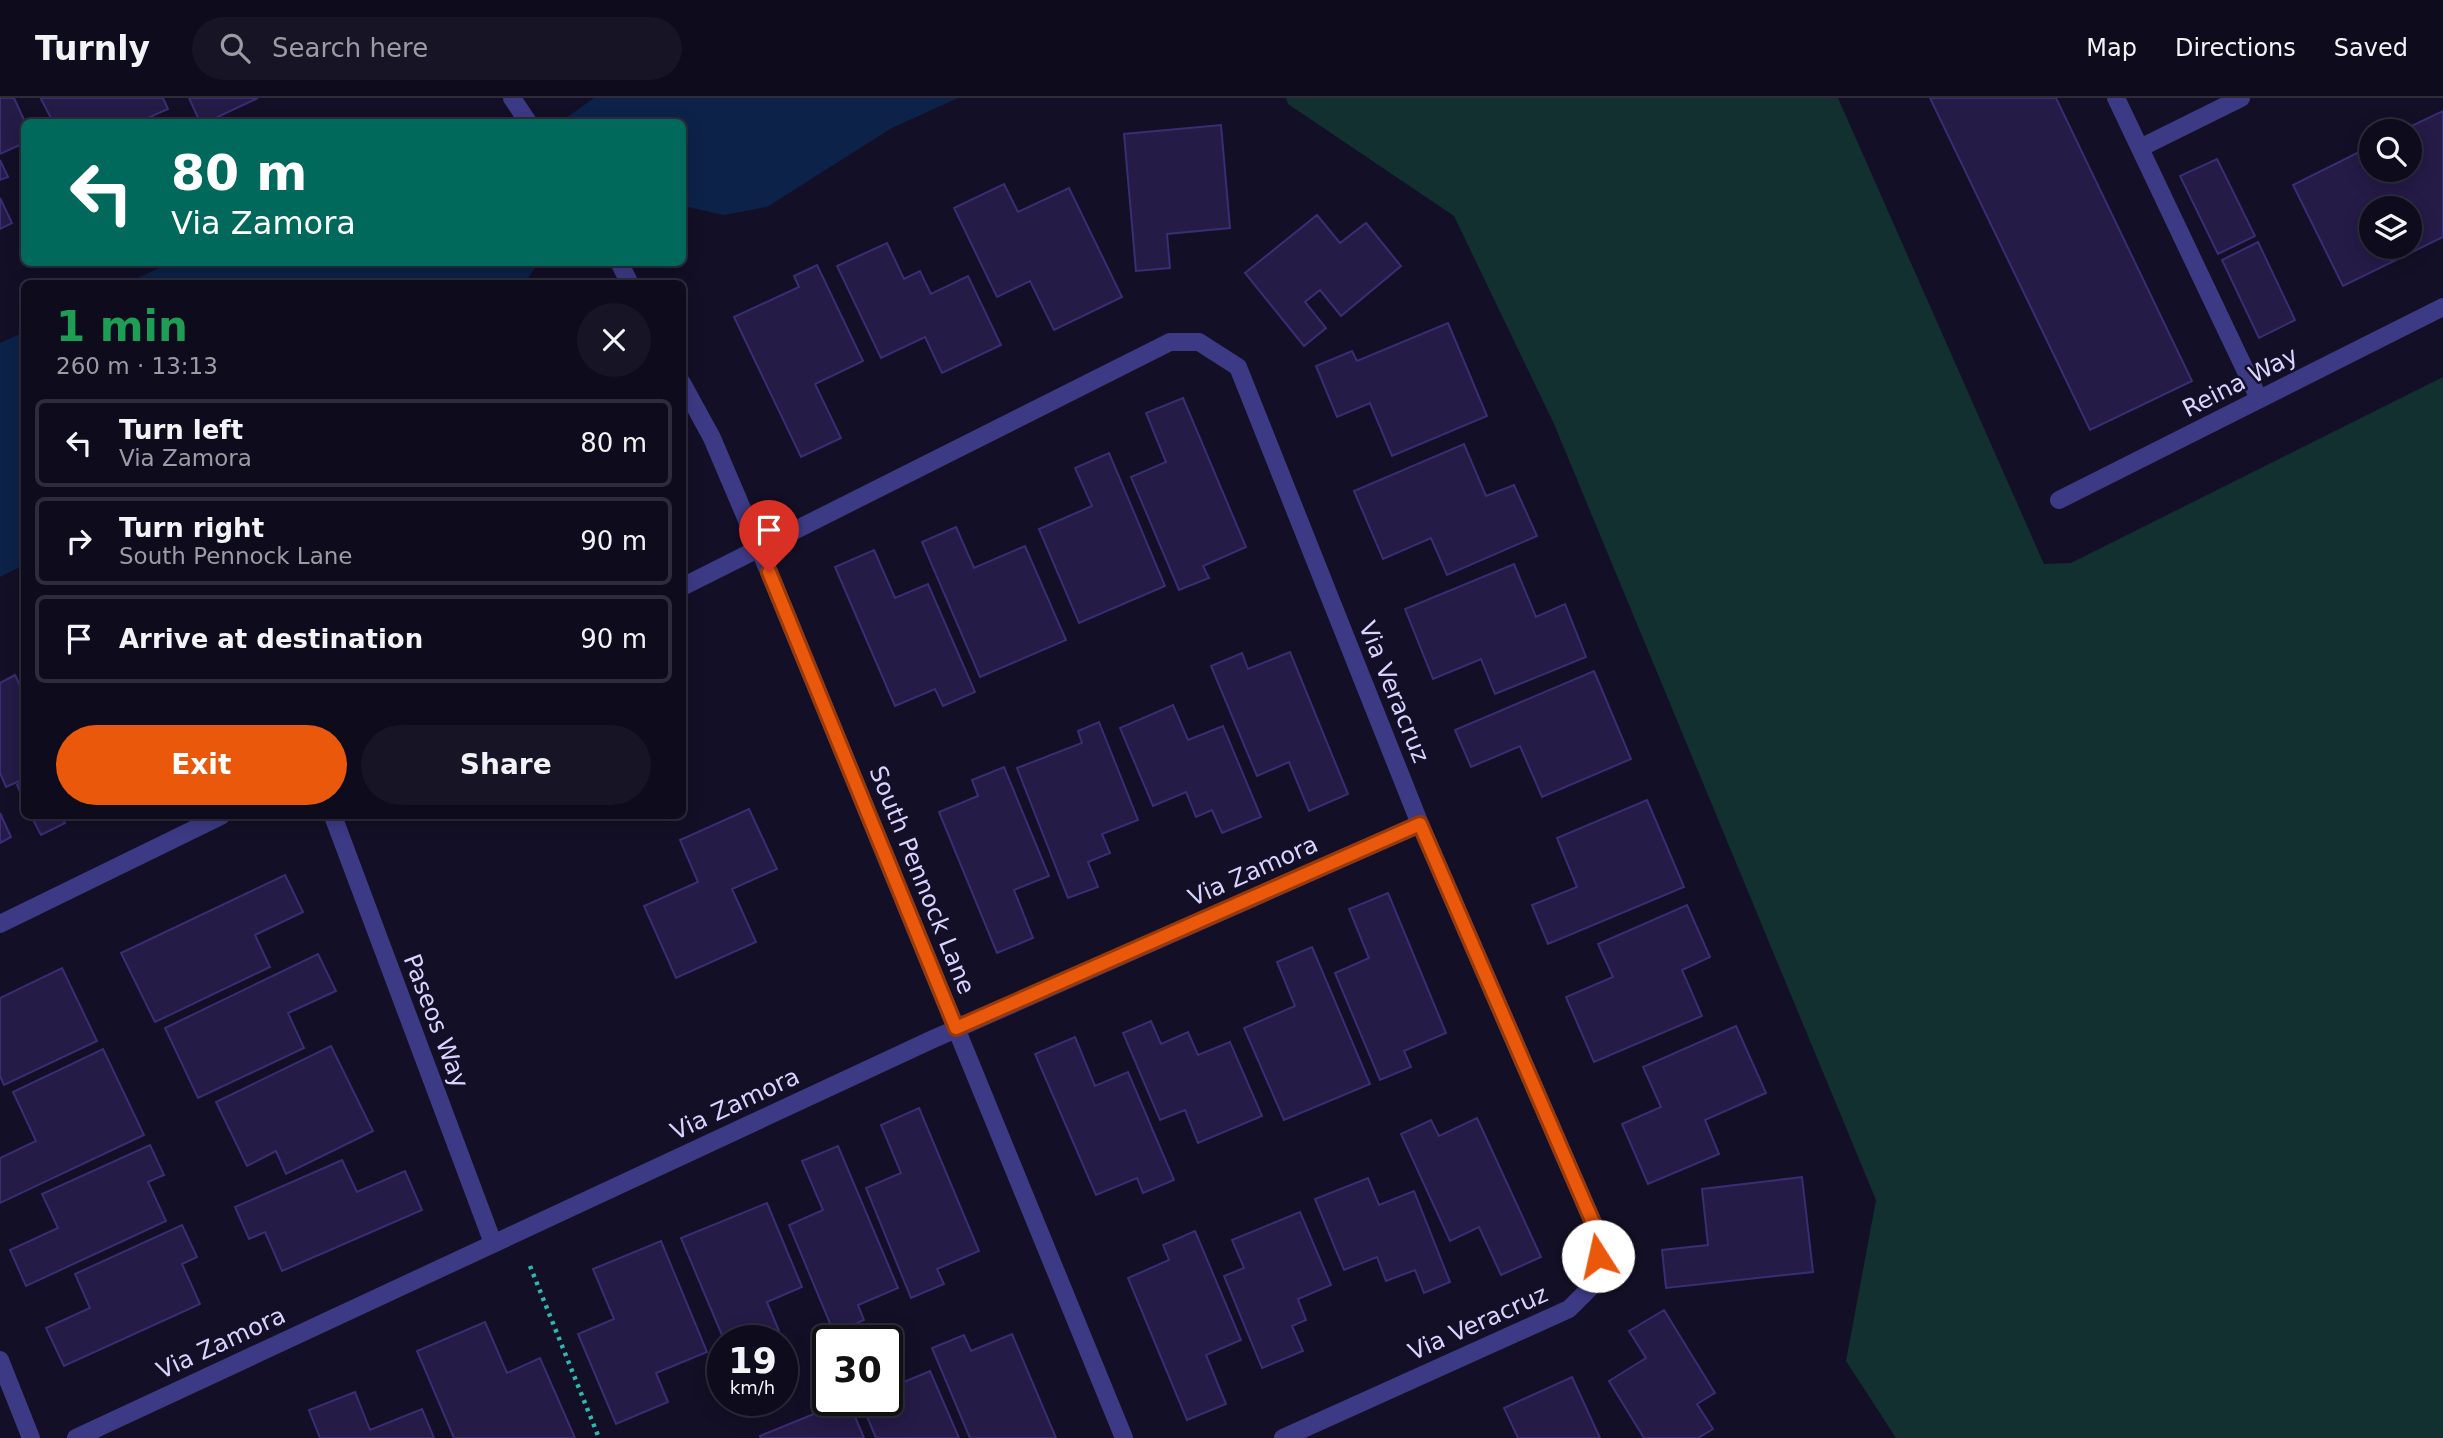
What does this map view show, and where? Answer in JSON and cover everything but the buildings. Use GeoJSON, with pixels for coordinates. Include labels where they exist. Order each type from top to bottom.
{"type":"FeatureCollection","features":[{"type":"Feature","properties":{"kind":"street"},"geometry":{"type":"LineString","coordinates":[[512,98],[526,119]]}},
{"type":"Feature","properties":{"kind":"street"},"geometry":{"type":"LineString","coordinates":[[2116,98],[2259,399]]}},
{"type":"Feature","properties":{"kind":"street"},"geometry":{"type":"LineString","coordinates":[[2140,148],[2241,98]]}},
{"type":"Feature","properties":{"kind":"street","name":"Reina Way"},"geometry":{"type":"LineString","coordinates":[[2059,500],[2443,307]]}},
{"type":"Feature","properties":{"kind":"street","name":"Via Veracruz"},"geometry":{"type":"LineString","coordinates":[[686,585],[1170,342],[1199,342],[1238,367],[1420,824],[1598,1234],[1599,1279],[1569,1309],[1283,1438]]}},
{"type":"Feature","properties":{"kind":"street","name":"South Pennock Lane"},"geometry":{"type":"LineString","coordinates":[[686,390],[712,438],[760,549],[1124,1438]]}},
{"type":"Feature","properties":{"kind":"street"},"geometry":{"type":"LineString","coordinates":[[0,924],[215,819]]}},
{"type":"Feature","properties":{"kind":"street","name":"Paseos Way"},"geometry":{"type":"LineString","coordinates":[[334,819],[493,1243]]}},
{"type":"Feature","properties":{"kind":"street","name":"Via Zamora"},"geometry":{"type":"LineString","coordinates":[[76,1438],[956,1028],[1420,824]]}},
{"type":"Feature","properties":{"kind":"street"},"geometry":{"type":"LineString","coordinates":[[0,1360],[31,1438]]}},
{"type":"Feature","properties":{"kind":"path"},"geometry":{"type":"LineString","coordinates":[[530,1266],[599,1438]]}},
{"type":"Feature","properties":{"kind":"green space"},"geometry":{"type":"Polygon","coordinates":[[[1286,98],[1838,98],[2044,564],[2071,563],[2443,377],[2443,1438],[1896,1438],[1846,1361],[1876,1200],[1554,424],[1454,216],[1288,104],[1286,98]]]}},
{"type":"Feature","properties":{"kind":"water"},"geometry":{"type":"Polygon","coordinates":[[[594,98],[958,98],[892,128],[767,207],[724,215],[686,207],[686,119],[564,119],[594,98]]]}},
{"type":"Feature","properties":{"kind":"water"},"geometry":{"type":"Polygon","coordinates":[[[163,266],[536,266],[527,280],[133,280],[163,266]]]}},
{"type":"Feature","properties":{"kind":"water"},"geometry":{"type":"Polygon","coordinates":[[[21,333],[21,566],[0,577],[0,343],[21,333]]]}},
{"type":"Feature","properties":{"kind":"route"},"geometry":{"type":"LineString","coordinates":[[769,572],[956,1028],[1420,824],[1598,1234],[1598,1256]]}}]}
